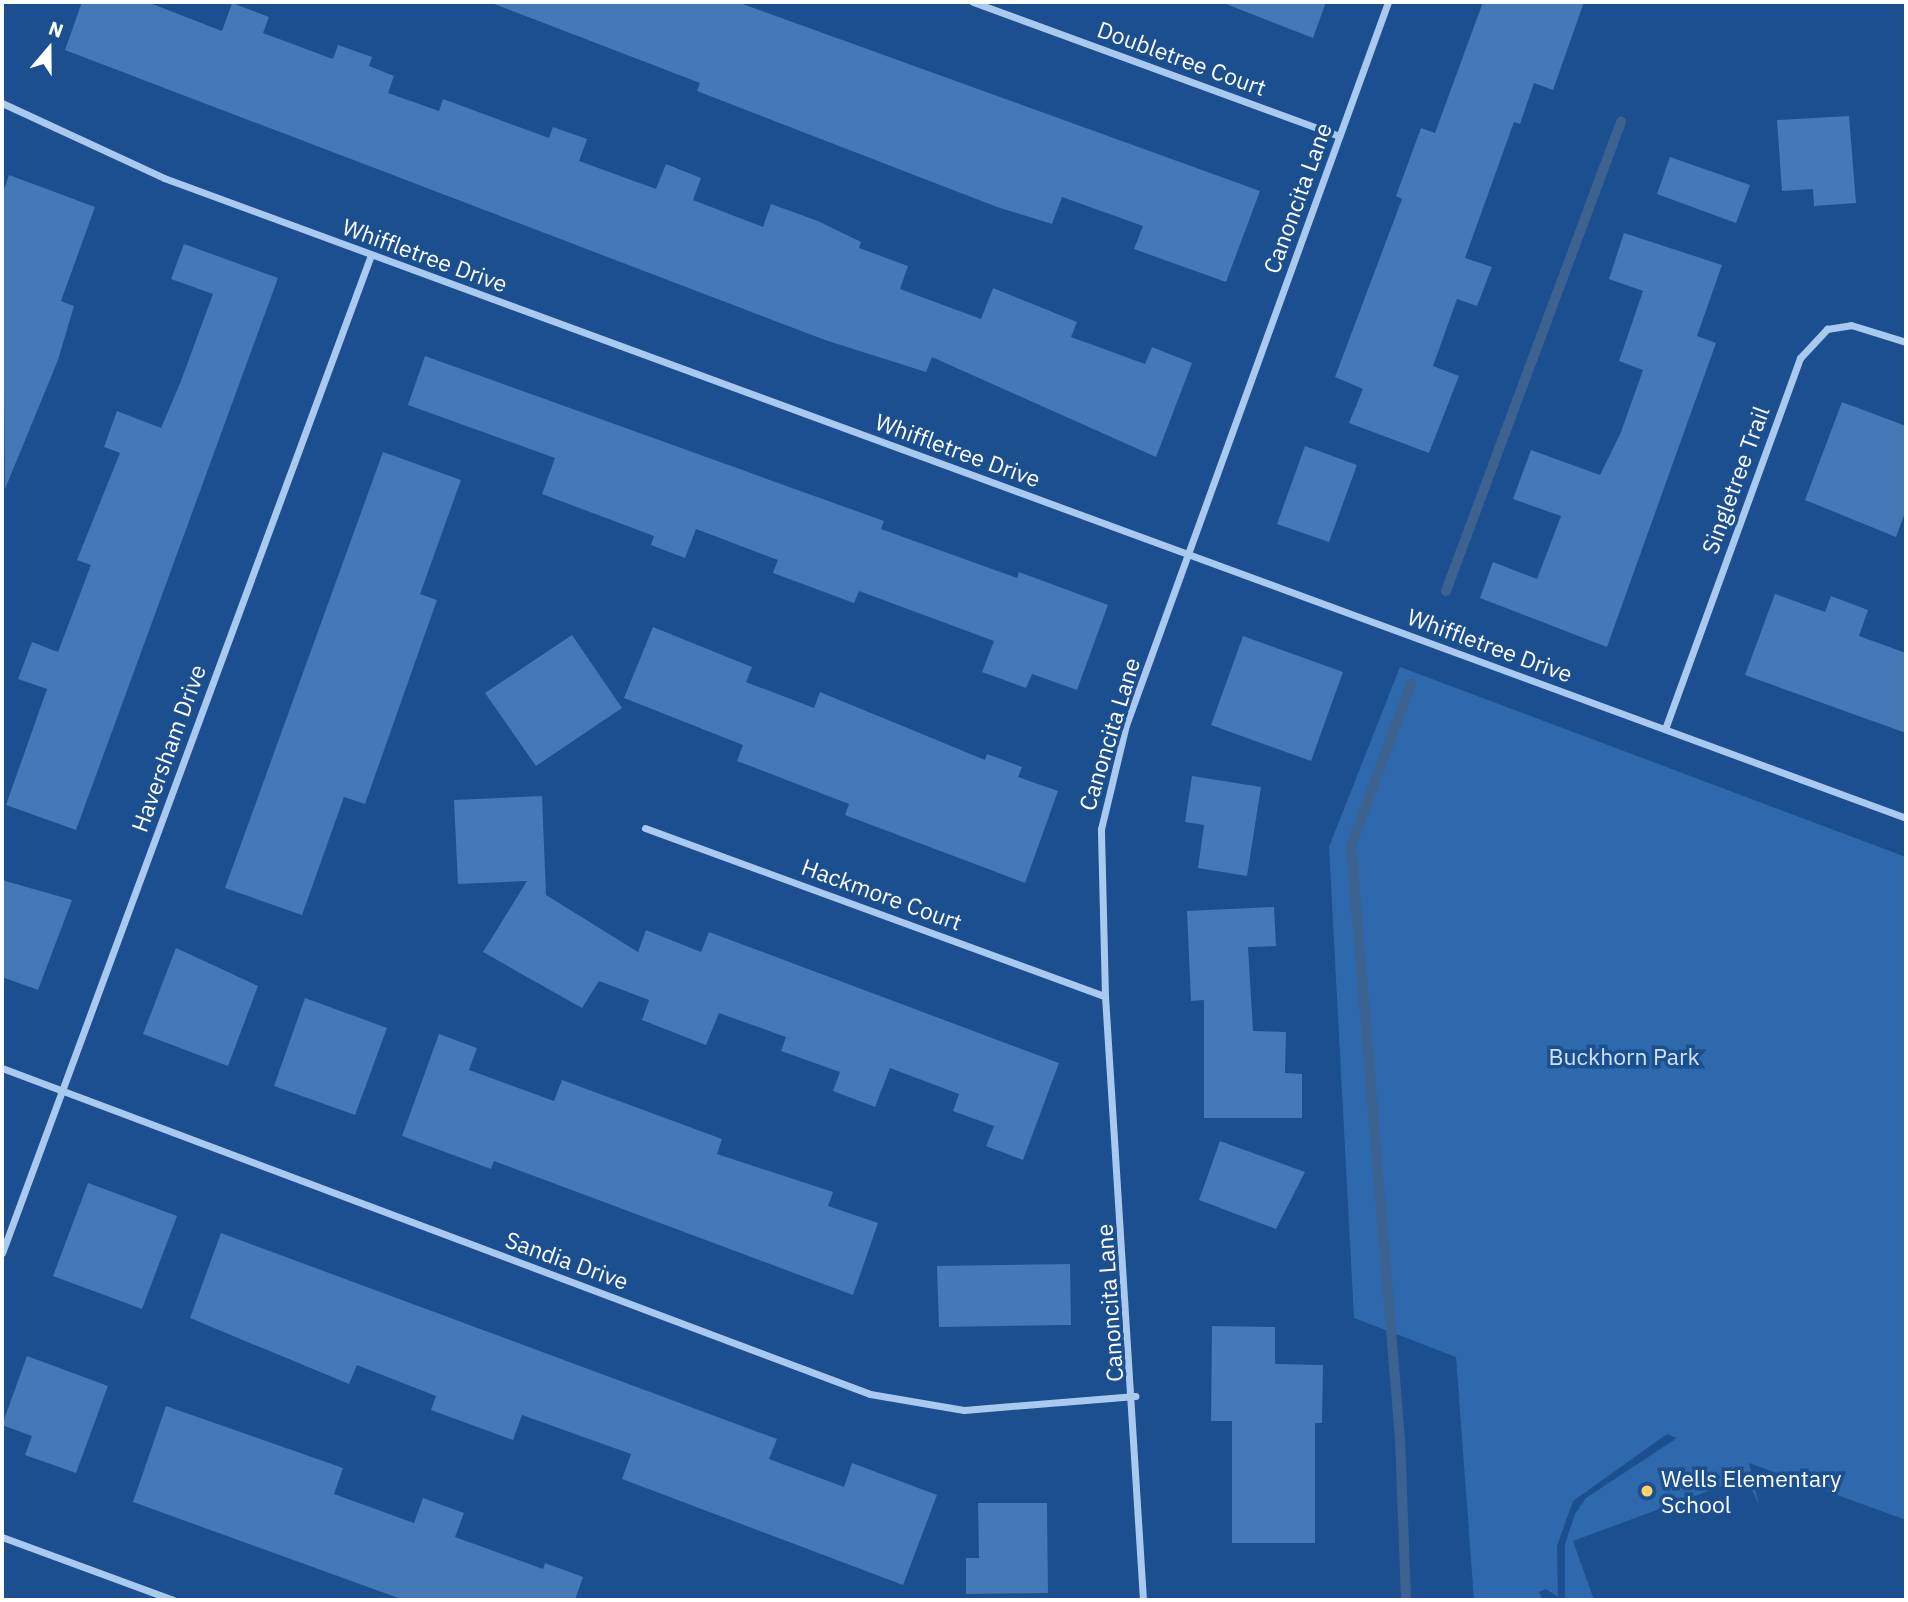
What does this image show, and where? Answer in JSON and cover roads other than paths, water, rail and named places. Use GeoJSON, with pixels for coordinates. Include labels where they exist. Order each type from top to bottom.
{"type":"FeatureCollection","features":[{"type":"Feature","properties":{"kind":"street","name":"Doubletree Court"},"geometry":{"type":"LineString","coordinates":[[973,2],[1339,136]]}},
{"type":"Feature","properties":{"kind":"street","name":"Canoncita Lane"},"geometry":{"type":"LineString","coordinates":[[1143,1600],[1135,1396],[1105,996],[1103,815],[1126,724],[1388,2]]}},
{"type":"Feature","properties":{"kind":"street","name":"Whiffletree Drive"},"geometry":{"type":"LineString","coordinates":[[2,103],[164,178],[1906,818]]}},
{"type":"Feature","properties":{"kind":"street","name":"Haversham Drive"},"geometry":{"type":"LineString","coordinates":[[2,1253],[371,255]]}},
{"type":"Feature","properties":{"kind":"street","name":"Singletree Trail"},"geometry":{"type":"LineString","coordinates":[[1665,729],[1800,358],[1827,329],[1852,326],[1906,342]]}},
{"type":"Feature","properties":{"kind":"street","name":"Hackmore Court"},"geometry":{"type":"LineString","coordinates":[[645,828],[1105,996]]}},
{"type":"Feature","properties":{"kind":"street","name":"Sandia Drive"},"geometry":{"type":"LineString","coordinates":[[2,1068],[870,1394],[964,1410],[1135,1396]]}},
{"type":"Feature","properties":{"kind":"street"},"geometry":{"type":"LineString","coordinates":[[2,1537],[173,1600]]}},
{"type":"Feature","properties":{"kind":"waterway"},"geometry":{"type":"LineString","coordinates":[[1446,591],[1621,122]]}},
{"type":"Feature","properties":{"kind":"waterway"},"geometry":{"type":"LineString","coordinates":[[1406,1600],[1400,1439],[1351,846],[1411,684]]}},
{"type":"Feature","properties":{"kind":"place","name":"Wells Elementary School"},"geometry":{"type":"Point","coordinates":[1647,1491]}},
{"type":"Feature","properties":{"kind":"park label","name":"Buckhorn Park"},"geometry":{"type":"Point","coordinates":[1624,1056]}}]}
